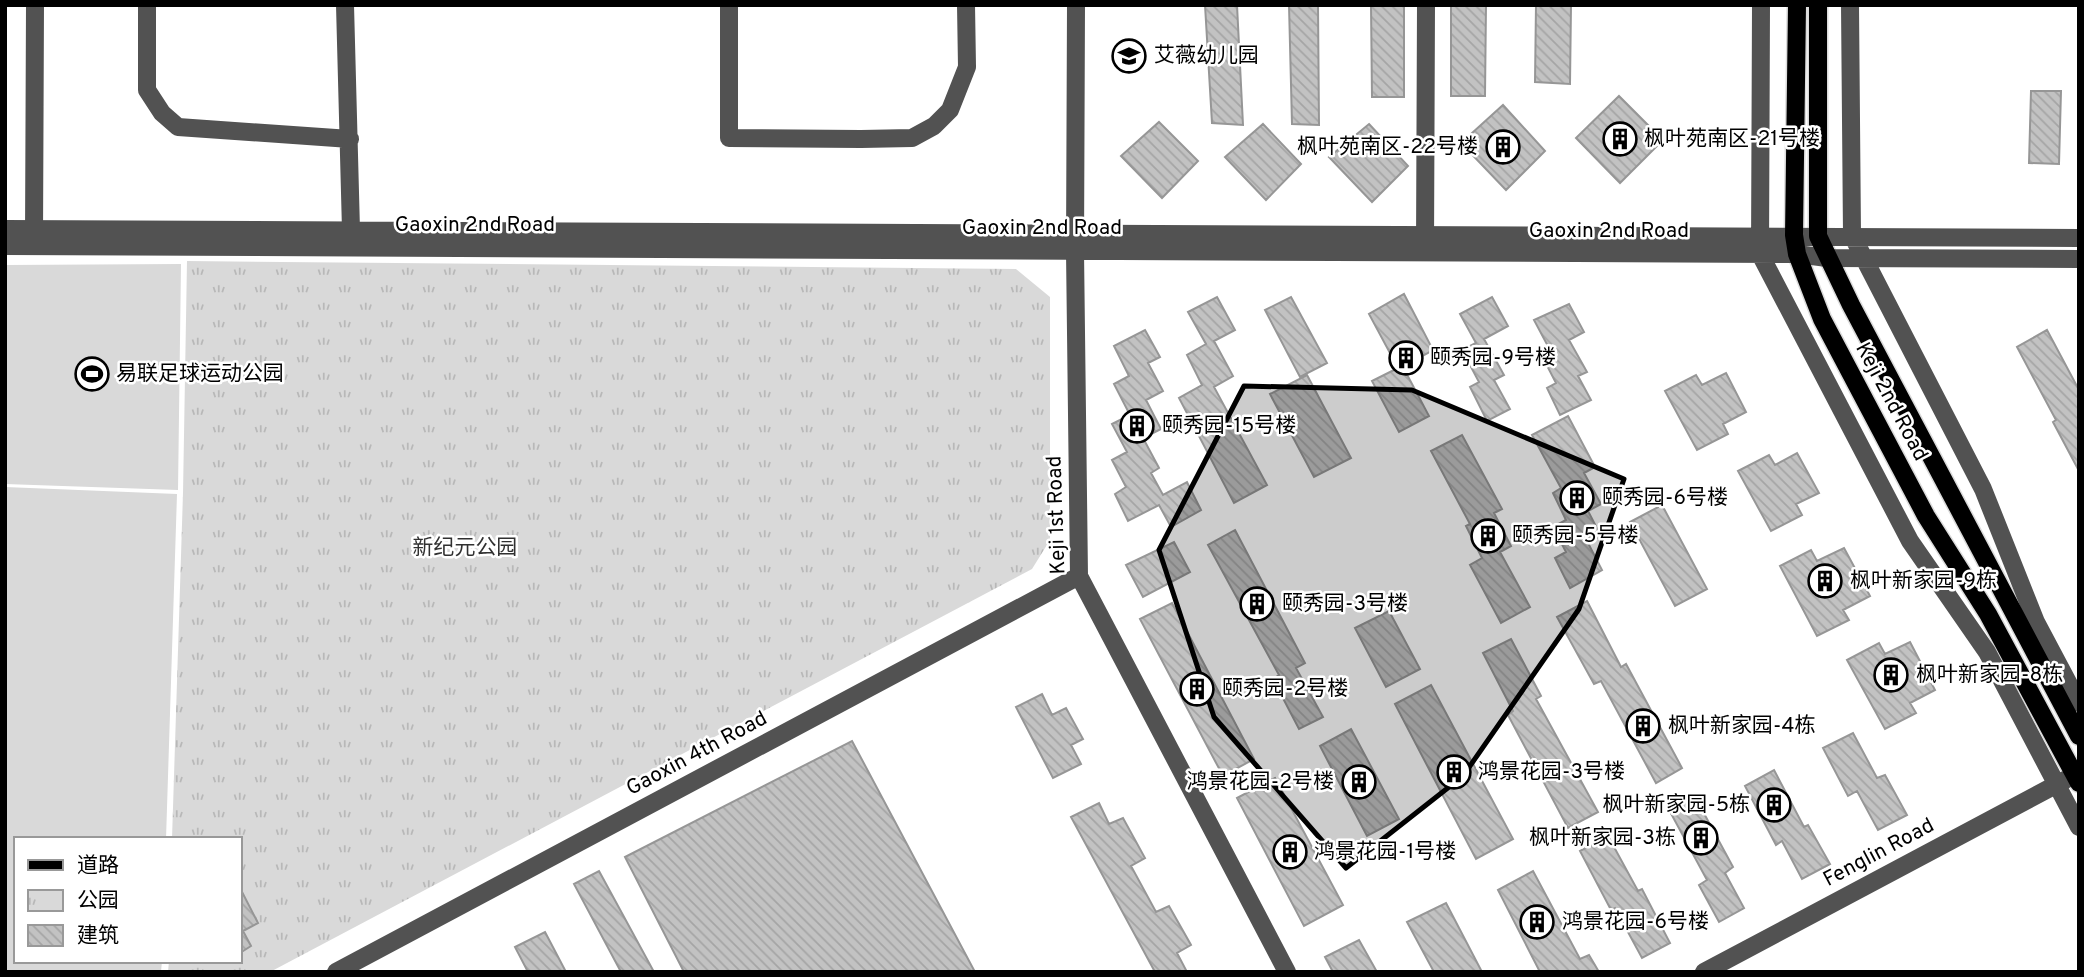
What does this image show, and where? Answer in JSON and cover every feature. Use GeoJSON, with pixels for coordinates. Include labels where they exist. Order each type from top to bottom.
{"type":"FeatureCollection","features":[{"type":"Feature","properties":{"kind":"main road","name":"Keji 2nd Road"},"geometry":{"type":"LineString","coordinates":[[1797,5],[1794,235],[1797,254],[1822,320],[1926,516],[1988,614],[2077,779]]}},
{"type":"Feature","properties":{"kind":"main road","name":"Keji 2nd Road"},"geometry":{"type":"LineString","coordinates":[[1818,5],[1818,236],[1827,258],[2079,736]]}},
{"type":"Feature","properties":{"kind":"street"},"geometry":{"type":"LineString","coordinates":[[34,237],[35,5]]}},
{"type":"Feature","properties":{"kind":"street"},"geometry":{"type":"LineString","coordinates":[[147,5],[147,90],[162,113],[178,127],[350,139]]}},
{"type":"Feature","properties":{"kind":"street"},"geometry":{"type":"LineString","coordinates":[[345,5],[351,230]]}},
{"type":"Feature","properties":{"kind":"street"},"geometry":{"type":"LineString","coordinates":[[729,5],[729,138],[861,139],[912,138],[934,126],[950,110],[967,67],[967,5]]}},
{"type":"Feature","properties":{"kind":"street","name":"Keji 1st Road"},"geometry":{"type":"LineString","coordinates":[[1076,5],[1075,242],[1079,576],[1287,972]]}},
{"type":"Feature","properties":{"kind":"street"},"geometry":{"type":"LineString","coordinates":[[1425,244],[1426,5]]}},
{"type":"Feature","properties":{"kind":"street"},"geometry":{"type":"LineString","coordinates":[[1761,5],[1760,245],[1910,541],[1987,652],[2079,827]]}},
{"type":"Feature","properties":{"kind":"street"},"geometry":{"type":"LineString","coordinates":[[1850,5],[1852,235],[1983,489],[2036,622],[2079,703]]}},
{"type":"Feature","properties":{"kind":"street","name":"Gaoxin 2nd Road"},"geometry":{"type":"LineString","coordinates":[[5,229],[34,237],[1760,245],[1827,258],[2079,259]]}},
{"type":"Feature","properties":{"kind":"street","name":"Gaoxin 2nd Road"},"geometry":{"type":"LineString","coordinates":[[5,246],[34,237],[351,230],[1075,242]]}},
{"type":"Feature","properties":{"kind":"street","name":"Gaoxin 2nd Road"},"geometry":{"type":"LineString","coordinates":[[1760,245],[1794,235],[2079,238]]}},
{"type":"Feature","properties":{"kind":"street","name":"Gaoxin 4th Road"},"geometry":{"type":"LineString","coordinates":[[336,972],[1079,576]]}},
{"type":"Feature","properties":{"kind":"street","name":"Fenglin Road"},"geometry":{"type":"LineString","coordinates":[[1704,972],[2056,784],[2077,779]]}},
{"type":"Feature","properties":{"kind":"highlighted area"},"geometry":{"type":"Polygon","coordinates":[[[1244,386],[1412,390],[1624,479],[1579,609],[1463,776],[1346,868],[1214,717],[1159,550],[1244,386]]]}},
{"type":"Feature","properties":{"kind":"green space","name":"新纪元公园"},"geometry":{"type":"Polygon","coordinates":[[[187,261],[1016,269],[1050,297],[1050,540],[1032,569],[270,972],[168,972],[169,963],[242,963],[242,837],[172,837],[187,261]]]}},
{"type":"Feature","properties":{"kind":"green space","name":"易联足球运动公园"},"geometry":{"type":"Polygon","coordinates":[[[181,264],[178,490],[5,484],[5,265],[181,264]]]}},
{"type":"Feature","properties":{"kind":"green space"},"geometry":{"type":"Polygon","coordinates":[[[5,487],[177,494],[166,837],[14,837],[14,963],[162,963],[161,972],[5,972],[5,487]]]}},
{"type":"Feature","properties":{"kind":"building"},"geometry":{"type":"Polygon","coordinates":[[[1205,5],[1237,5],[1243,125],[1212,123],[1205,5]]]}},
{"type":"Feature","properties":{"kind":"building"},"geometry":{"type":"Polygon","coordinates":[[[1289,5],[1318,5],[1319,125],[1292,124],[1289,5]]]}},
{"type":"Feature","properties":{"kind":"building"},"geometry":{"type":"Polygon","coordinates":[[[1371,5],[1404,5],[1404,97],[1372,97],[1371,5]]]}},
{"type":"Feature","properties":{"kind":"building"},"geometry":{"type":"Polygon","coordinates":[[[1451,5],[1486,5],[1485,96],[1451,96],[1451,5]]]}},
{"type":"Feature","properties":{"kind":"building"},"geometry":{"type":"Polygon","coordinates":[[[1536,5],[1571,5],[1570,84],[1535,82],[1536,5]]]}},
{"type":"Feature","properties":{"kind":"building"},"geometry":{"type":"Polygon","coordinates":[[[2031,91],[2061,91],[2059,164],[2029,163],[2031,91]]]}},
{"type":"Feature","properties":{"kind":"building","name":"枫叶苑南区-21号楼"},"geometry":{"type":"Polygon","coordinates":[[[1619,96],[1663,140],[1620,183],[1576,138],[1619,96]]]}},
{"type":"Feature","properties":{"kind":"building","name":"枫叶苑南区-22号楼"},"geometry":{"type":"Polygon","coordinates":[[[1503,105],[1545,151],[1506,190],[1461,143],[1503,105]]]}},
{"type":"Feature","properties":{"kind":"building"},"geometry":{"type":"Polygon","coordinates":[[[1159,122],[1198,161],[1162,198],[1121,156],[1159,122]]]}},
{"type":"Feature","properties":{"kind":"building"},"geometry":{"type":"Polygon","coordinates":[[[1263,124],[1301,164],[1266,200],[1225,157],[1263,124]]]}},
{"type":"Feature","properties":{"kind":"building"},"geometry":{"type":"Polygon","coordinates":[[[1369,124],[1408,166],[1372,202],[1329,157],[1369,124]]]}},
{"type":"Feature","properties":{"kind":"building","name":"颐秀园-9号楼"},"geometry":{"type":"Polygon","coordinates":[[[1404,294],[1433,350],[1403,367],[1429,416],[1399,432],[1372,381],[1398,368],[1369,314],[1404,294]]]}},
{"type":"Feature","properties":{"kind":"building"},"geometry":{"type":"Polygon","coordinates":[[[1217,297],[1235,330],[1214,341],[1233,376],[1214,387],[1267,485],[1234,503],[1179,398],[1202,385],[1187,355],[1206,344],[1188,312],[1217,297]]]}},
{"type":"Feature","properties":{"kind":"building"},"geometry":{"type":"Polygon","coordinates":[[[1291,297],[1327,363],[1300,377],[1265,310],[1291,297]]]}},
{"type":"Feature","properties":{"kind":"building"},"geometry":{"type":"Polygon","coordinates":[[[1492,297],[1508,326],[1484,339],[1504,375],[1494,380],[1510,409],[1487,421],[1470,387],[1479,382],[1462,350],[1476,343],[1460,314],[1492,297]]]}},
{"type":"Feature","properties":{"kind":"building"},"geometry":{"type":"Polygon","coordinates":[[[1569,304],[1584,332],[1569,340],[1587,372],[1578,376],[1591,400],[1560,415],[1547,388],[1556,383],[1541,354],[1550,350],[1534,320],[1569,304]]]}},
{"type":"Feature","properties":{"kind":"building","name":"颐秀园-15号楼"},"geometry":{"type":"Polygon","coordinates":[[[1145,330],[1160,357],[1148,363],[1163,391],[1146,400],[1161,429],[1143,438],[1159,468],[1151,473],[1163,495],[1187,482],[1201,510],[1171,527],[1159,505],[1128,521],[1115,494],[1126,487],[1112,460],[1127,452],[1112,424],[1130,415],[1114,384],[1129,376],[1114,346],[1145,330]]]}},
{"type":"Feature","properties":{"kind":"building"},"geometry":{"type":"Polygon","coordinates":[[[2047,330],[2079,390],[2079,471],[2053,422],[2056,420],[2017,347],[2047,330]]]}},
{"type":"Feature","properties":{"kind":"building"},"geometry":{"type":"Polygon","coordinates":[[[1726,373],[1746,412],[1723,424],[1728,434],[1697,450],[1665,391],[1696,375],[1702,385],[1726,373]]]}},
{"type":"Feature","properties":{"kind":"building"},"geometry":{"type":"Polygon","coordinates":[[[1307,375],[1351,458],[1314,477],[1270,394],[1307,375]]]}},
{"type":"Feature","properties":{"kind":"building","name":"颐秀园-6号楼"},"geometry":{"type":"Polygon","coordinates":[[[1568,416],[1595,467],[1584,473],[1601,504],[1588,511],[1601,536],[1588,543],[1602,570],[1570,588],[1555,558],[1566,552],[1553,527],[1566,520],[1553,493],[1561,488],[1532,435],[1568,416]]]}},
{"type":"Feature","properties":{"kind":"building","name":"颐秀园-5号楼"},"geometry":{"type":"Polygon","coordinates":[[[1462,435],[1502,509],[1494,513],[1511,546],[1500,552],[1530,607],[1501,623],[1470,565],[1482,558],[1466,526],[1470,524],[1431,451],[1462,435]]]}},
{"type":"Feature","properties":{"kind":"building"},"geometry":{"type":"Polygon","coordinates":[[[1797,453],[1819,493],[1796,504],[1802,515],[1771,531],[1738,471],[1769,455],[1775,465],[1797,453]]]}},
{"type":"Feature","properties":{"kind":"building"},"geometry":{"type":"Polygon","coordinates":[[[1662,505],[1707,589],[1675,606],[1630,522],[1662,505]]]}},
{"type":"Feature","properties":{"kind":"building","name":"颐秀园-3号楼"},"geometry":{"type":"Polygon","coordinates":[[[1235,530],[1305,663],[1296,668],[1323,717],[1299,729],[1273,679],[1279,675],[1208,545],[1235,530]]]}},
{"type":"Feature","properties":{"kind":"building"},"geometry":{"type":"Polygon","coordinates":[[[1174,542],[1190,572],[1143,597],[1126,565],[1174,542]]]}},
{"type":"Feature","properties":{"kind":"building","name":"枫叶新家园-9栋"},"geometry":{"type":"Polygon","coordinates":[[[1844,548],[1870,596],[1843,610],[1849,620],[1817,636],[1780,566],[1811,550],[1817,561],[1844,548]]]}},
{"type":"Feature","properties":{"kind":"building","name":"枫叶新家园-4栋"},"geometry":{"type":"Polygon","coordinates":[[[1587,601],[1621,667],[1626,664],[1682,768],[1656,783],[1601,681],[1594,684],[1557,617],[1587,601]]]}},
{"type":"Feature","properties":{"kind":"building","name":"颐秀园-2号楼"},"geometry":{"type":"Polygon","coordinates":[[[1172,603],[1254,759],[1223,776],[1140,619],[1172,603]]]}},
{"type":"Feature","properties":{"kind":"building"},"geometry":{"type":"Polygon","coordinates":[[[1389,611],[1420,669],[1386,687],[1355,628],[1389,611]]]}},
{"type":"Feature","properties":{"kind":"building"},"geometry":{"type":"Polygon","coordinates":[[[1511,639],[1541,696],[1536,699],[1598,812],[1568,828],[1508,715],[1513,711],[1483,653],[1511,639]]]}},
{"type":"Feature","properties":{"kind":"building","name":"枫叶新家园-8栋"},"geometry":{"type":"Polygon","coordinates":[[[1910,642],[1935,690],[1910,703],[1916,713],[1885,729],[1847,660],[1879,643],[1885,654],[1910,642]]]}},
{"type":"Feature","properties":{"kind":"building","name":"鸿景花园-3号楼"},"geometry":{"type":"Polygon","coordinates":[[[1431,685],[1513,839],[1476,859],[1395,704],[1431,685]]]}},
{"type":"Feature","properties":{"kind":"building"},"geometry":{"type":"Polygon","coordinates":[[[1042,694],[1052,715],[1066,708],[1083,739],[1071,745],[1081,764],[1053,778],[1016,707],[1042,694]]]}},
{"type":"Feature","properties":{"kind":"building","name":"鸿景花园-2号楼"},"geometry":{"type":"Polygon","coordinates":[[[1351,729],[1399,819],[1367,836],[1320,746],[1351,729]]]}},
{"type":"Feature","properties":{"kind":"building"},"geometry":{"type":"Polygon","coordinates":[[[1853,733],[1877,778],[1885,775],[1907,815],[1878,830],[1857,791],[1848,796],[1823,748],[1853,733]]]}},
{"type":"Feature","properties":{"kind":"building"},"geometry":{"type":"Polygon","coordinates":[[[852,741],[975,972],[684,972],[625,857],[852,741]]]}},
{"type":"Feature","properties":{"kind":"building","name":"枫叶新家园-5栋"},"geometry":{"type":"Polygon","coordinates":[[[1774,770],[1804,827],[1808,825],[1830,864],[1802,879],[1782,841],[1776,845],[1745,786],[1774,770]]]}},
{"type":"Feature","properties":{"kind":"building","name":"鸿景花园-1号楼"},"geometry":{"type":"Polygon","coordinates":[[[1275,778],[1343,905],[1304,926],[1237,798],[1275,778]]]}},
{"type":"Feature","properties":{"kind":"building","name":"枫叶新家园-3栋"},"geometry":{"type":"Polygon","coordinates":[[[1694,795],[1733,867],[1725,873],[1744,908],[1719,922],[1699,885],[1707,880],[1668,808],[1694,795]]]}},
{"type":"Feature","properties":{"kind":"building"},"geometry":{"type":"Polygon","coordinates":[[[1099,803],[1109,824],[1123,818],[1145,858],[1131,866],[1156,912],[1169,906],[1191,945],[1177,953],[1187,972],[1155,972],[1071,817],[1099,803]]]}},
{"type":"Feature","properties":{"kind":"building"},"geometry":{"type":"Polygon","coordinates":[[[1608,836],[1638,891],[1642,889],[1670,943],[1642,958],[1615,908],[1611,910],[1580,851],[1608,836]]]}},
{"type":"Feature","properties":{"kind":"building"},"geometry":{"type":"Polygon","coordinates":[[[599,871],[654,972],[621,972],[574,884],[599,871]]]}},
{"type":"Feature","properties":{"kind":"building","name":"鸿景花园-6号楼"},"geometry":{"type":"Polygon","coordinates":[[[1533,871],[1580,959],[1589,955],[1599,972],[1540,972],[1498,890],[1533,871]]]}},
{"type":"Feature","properties":{"kind":"building"},"geometry":{"type":"Polygon","coordinates":[[[242,892],[258,923],[243,931],[251,946],[242,952],[242,892]]]}},
{"type":"Feature","properties":{"kind":"building"},"geometry":{"type":"Polygon","coordinates":[[[1446,903],[1482,972],[1434,972],[1407,922],[1446,903]]]}},
{"type":"Feature","properties":{"kind":"building"},"geometry":{"type":"Polygon","coordinates":[[[545,932],[566,972],[528,972],[515,947],[545,932]]]}},
{"type":"Feature","properties":{"kind":"building"},"geometry":{"type":"Polygon","coordinates":[[[1359,940],[1377,972],[1333,972],[1325,957],[1359,940]]]}},
{"type":"Feature","properties":{"kind":"place","name":"艾薇幼儿园"},"geometry":{"type":"Point","coordinates":[1129,56]}},
{"type":"Feature","properties":{"kind":"place","name":"枫叶苑南区-21号楼"},"geometry":{"type":"Point","coordinates":[1620,139]}},
{"type":"Feature","properties":{"kind":"place","name":"枫叶苑南区-22号楼"},"geometry":{"type":"Point","coordinates":[1503,147]}},
{"type":"Feature","properties":{"kind":"place","name":"颐秀园-9号楼"},"geometry":{"type":"Point","coordinates":[1406,358]}},
{"type":"Feature","properties":{"kind":"place","name":"易联足球运动公园"},"geometry":{"type":"Point","coordinates":[92,374]}},
{"type":"Feature","properties":{"kind":"place","name":"颐秀园-15号楼"},"geometry":{"type":"Point","coordinates":[1137,426]}},
{"type":"Feature","properties":{"kind":"place","name":"颐秀园-6号楼"},"geometry":{"type":"Point","coordinates":[1577,498]}},
{"type":"Feature","properties":{"kind":"place","name":"颐秀园-5号楼"},"geometry":{"type":"Point","coordinates":[1488,536]}},
{"type":"Feature","properties":{"kind":"place","name":"枫叶新家园-9栋"},"geometry":{"type":"Point","coordinates":[1825,581]}},
{"type":"Feature","properties":{"kind":"place","name":"颐秀园-3号楼"},"geometry":{"type":"Point","coordinates":[1257,604]}},
{"type":"Feature","properties":{"kind":"place","name":"枫叶新家园-8栋"},"geometry":{"type":"Point","coordinates":[1891,675]}},
{"type":"Feature","properties":{"kind":"place","name":"颐秀园-2号楼"},"geometry":{"type":"Point","coordinates":[1197,689]}},
{"type":"Feature","properties":{"kind":"place","name":"枫叶新家园-4栋"},"geometry":{"type":"Point","coordinates":[1643,726]}},
{"type":"Feature","properties":{"kind":"place","name":"鸿景花园-3号楼"},"geometry":{"type":"Point","coordinates":[1454,772]}},
{"type":"Feature","properties":{"kind":"place","name":"鸿景花园-2号楼"},"geometry":{"type":"Point","coordinates":[1359,782]}},
{"type":"Feature","properties":{"kind":"place","name":"枫叶新家园-5栋"},"geometry":{"type":"Point","coordinates":[1774,805]}},
{"type":"Feature","properties":{"kind":"place","name":"枫叶新家园-3栋"},"geometry":{"type":"Point","coordinates":[1701,838]}},
{"type":"Feature","properties":{"kind":"place","name":"鸿景花园-1号楼"},"geometry":{"type":"Point","coordinates":[1290,852]}},
{"type":"Feature","properties":{"kind":"place","name":"鸿景花园-6号楼"},"geometry":{"type":"Point","coordinates":[1537,922]}}]}
